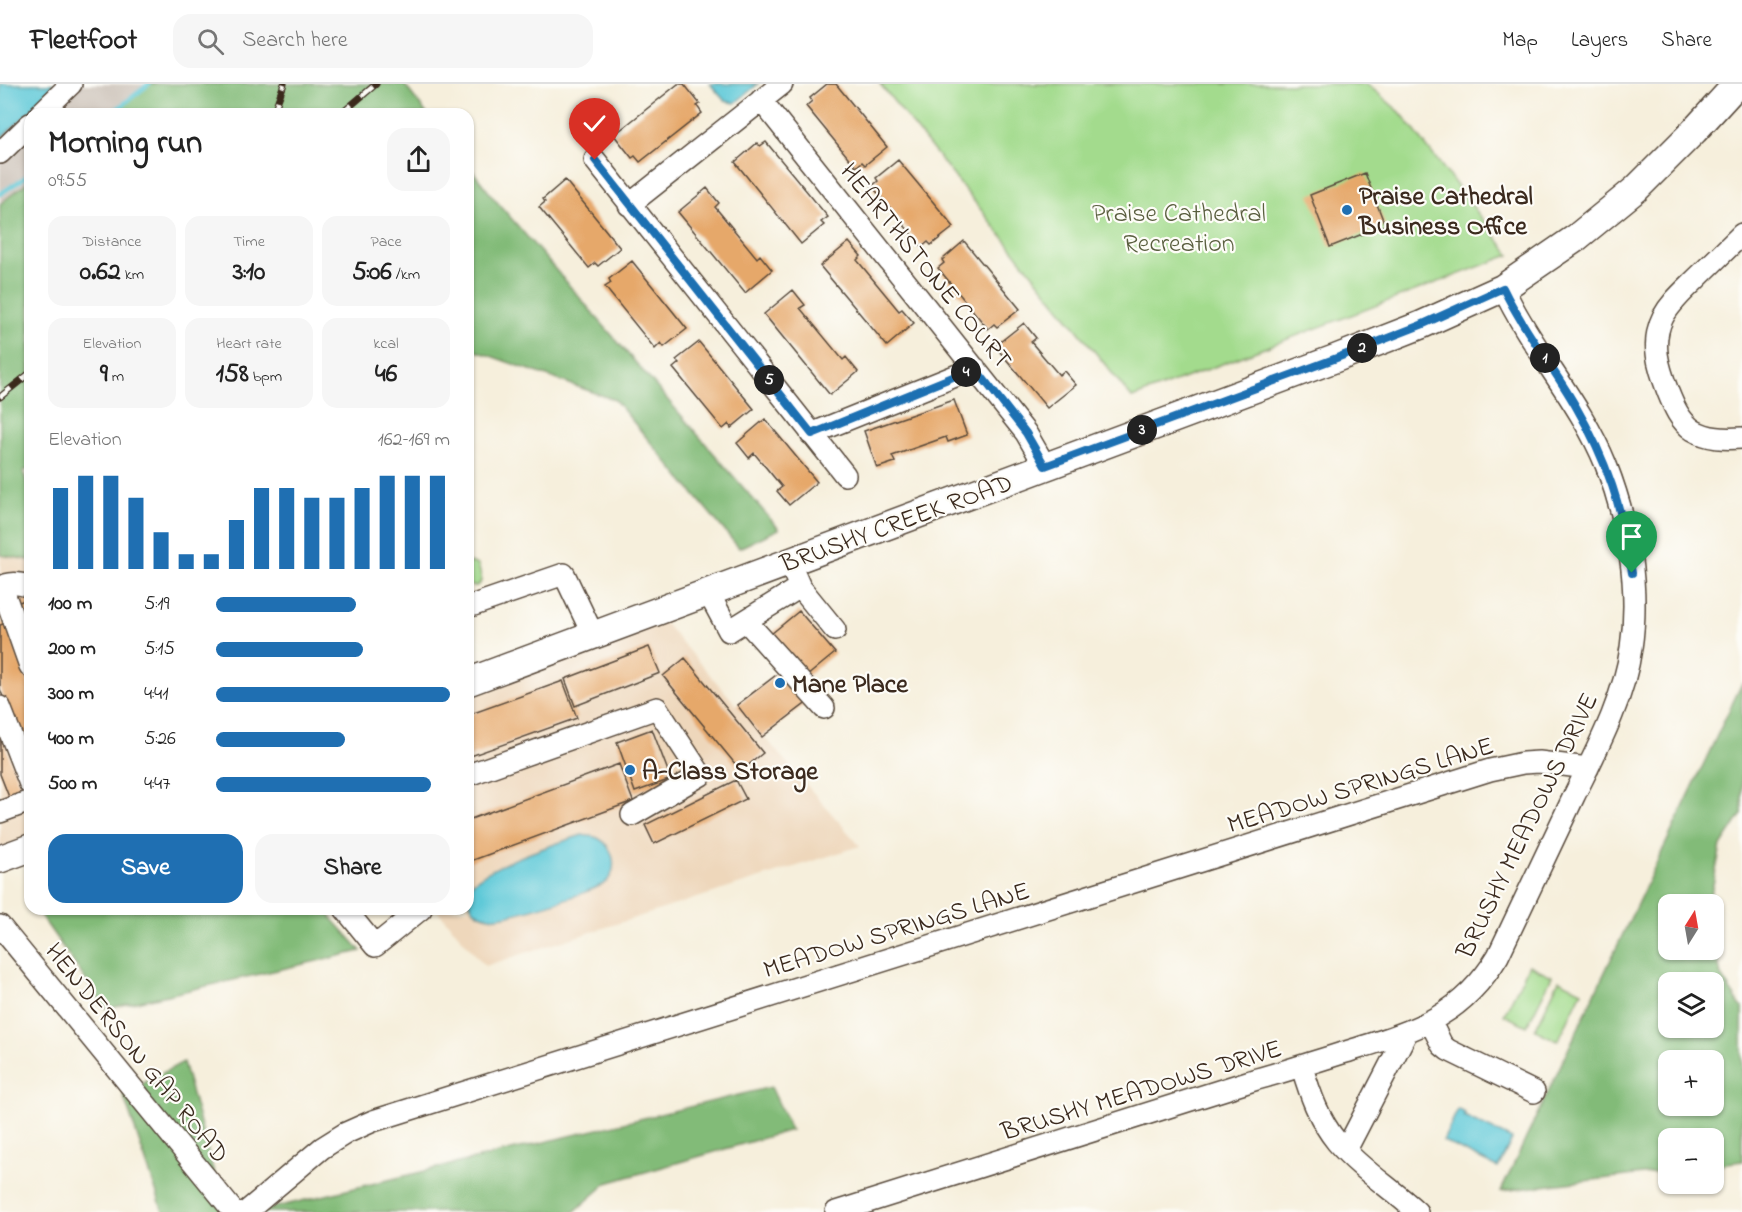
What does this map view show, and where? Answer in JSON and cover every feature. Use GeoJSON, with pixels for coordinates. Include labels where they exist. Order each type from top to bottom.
{"type":"FeatureCollection","features":[{"type":"Feature","properties":{"kind":"main road","name":"BRUSHY CREEK ROAD"},"geometry":{"type":"LineString","coordinates":[[474,680],[1334,359],[1421,325],[1503,288],[1576,238],[1636,189],[1737,84]]}},
{"type":"Feature","properties":{"kind":"main road"},"geometry":{"type":"LineString","coordinates":[[0,859],[24,850]]}},
{"type":"Feature","properties":{"kind":"street"},"geometry":{"type":"LineString","coordinates":[[46,108],[71,84]]}},
{"type":"Feature","properties":{"kind":"street"},"geometry":{"type":"LineString","coordinates":[[629,205],[782,84]]}},
{"type":"Feature","properties":{"kind":"street","name":"HEARTHSTONE COURT"},"geometry":{"type":"LineString","coordinates":[[761,100],[1026,433],[1045,466]]}},
{"type":"Feature","properties":{"kind":"street"},"geometry":{"type":"LineString","coordinates":[[0,153],[24,130]]}},
{"type":"Feature","properties":{"kind":"street"},"geometry":{"type":"LineString","coordinates":[[595,160],[845,475]]}},
{"type":"Feature","properties":{"kind":"street"},"geometry":{"type":"LineString","coordinates":[[1742,234],[1674,301],[1664,317],[1656,346],[1659,368],[1678,416],[1695,431],[1713,438],[1742,438]]}},
{"type":"Feature","properties":{"kind":"street","name":"BRUSHY MEADOWS DRIVE"},"geometry":{"type":"LineString","coordinates":[[836,1212],[1302,1067],[1407,1032],[1430,1021],[1464,999],[1488,972],[1498,956],[1588,768],[1615,704],[1631,650],[1634,606],[1627,539],[1615,491],[1594,439],[1574,403],[1515,312],[1503,288]]}},
{"type":"Feature","properties":{"kind":"street"},"geometry":{"type":"LineString","coordinates":[[812,434],[975,368]]}},
{"type":"Feature","properties":{"kind":"street"},"geometry":{"type":"LineString","coordinates":[[789,562],[800,587],[835,630]]}},
{"type":"Feature","properties":{"kind":"street"},"geometry":{"type":"LineString","coordinates":[[474,605],[564,574],[593,635]]}},
{"type":"Feature","properties":{"kind":"street"},"geometry":{"type":"LineString","coordinates":[[24,585],[1,587],[24,650]]}},
{"type":"Feature","properties":{"kind":"street"},"geometry":{"type":"LineString","coordinates":[[708,592],[729,631],[800,587]]}},
{"type":"Feature","properties":{"kind":"street"},"geometry":{"type":"LineString","coordinates":[[746,621],[824,708]]}},
{"type":"Feature","properties":{"kind":"street"},"geometry":{"type":"LineString","coordinates":[[0,706],[24,768]]}},
{"type":"Feature","properties":{"kind":"street"},"geometry":{"type":"LineString","coordinates":[[474,773],[657,708],[700,776],[632,815]]}},
{"type":"Feature","properties":{"kind":"street","name":"MEADOW SPRINGS LANE"},"geometry":{"type":"LineString","coordinates":[[246,1212],[322,1148],[346,1133],[373,1121],[1490,770],[1539,762],[1588,768]]}},
{"type":"Feature","properties":{"kind":"street"},"geometry":{"type":"LineString","coordinates":[[1,807],[24,802]]}},
{"type":"Feature","properties":{"kind":"street"},"geometry":{"type":"LineString","coordinates":[[351,915],[375,946],[414,915]]}},
{"type":"Feature","properties":{"kind":"street","name":"HENDERSON GAP ROAD"},"geometry":{"type":"LineString","coordinates":[[0,926],[234,1212]]}},
{"type":"Feature","properties":{"kind":"street"},"geometry":{"type":"LineString","coordinates":[[1430,1021],[1442,1045],[1448,1050],[1534,1092]]}},
{"type":"Feature","properties":{"kind":"street"},"geometry":{"type":"LineString","coordinates":[[1346,1150],[1407,1032]]}},
{"type":"Feature","properties":{"kind":"street"},"geometry":{"type":"LineString","coordinates":[[1302,1067],[1316,1107],[1325,1124],[1355,1161],[1417,1212]]}},
{"type":"Feature","properties":{"kind":"shaded area"},"geometry":{"type":"Polygon","coordinates":[[[0,84],[151,84],[121,108],[24,108],[24,185],[0,204],[0,84]]]}},
{"type":"Feature","properties":{"kind":"shaded area"},"geometry":{"type":"Polygon","coordinates":[[[0,555],[24,559],[24,839],[0,848],[0,555]]]}},
{"type":"Feature","properties":{"kind":"shaded area","name":"A-Class Storage"},"geometry":{"type":"Polygon","coordinates":[[[662,620],[860,846],[485,966],[441,915],[474,915],[474,692],[662,620]]]}},
{"type":"Feature","properties":{"kind":"green space"},"geometry":{"type":"Polygon","coordinates":[[[151,84],[404,84],[422,108],[121,108],[151,84]]]}},
{"type":"Feature","properties":{"kind":"green space","name":"Praise Cathedral Recreation"},"geometry":{"type":"Polygon","coordinates":[[[880,84],[1367,84],[1401,113],[1510,255],[1132,398],[880,84]]]}},
{"type":"Feature","properties":{"kind":"green space"},"geometry":{"type":"Polygon","coordinates":[[[474,173],[779,529],[739,548],[615,400],[474,350],[474,173]]]}},
{"type":"Feature","properties":{"kind":"green space"},"geometry":{"type":"Polygon","coordinates":[[[24,185],[24,559],[0,555],[0,204],[24,185]]]}},
{"type":"Feature","properties":{"kind":"green space"},"geometry":{"type":"Polygon","coordinates":[[[474,564],[478,565],[480,573],[481,581],[474,586],[474,564]]]}},
{"type":"Feature","properties":{"kind":"green space"},"geometry":{"type":"Polygon","coordinates":[[[1742,683],[1742,814],[1721,846],[1711,894],[1658,894],[1658,960],[1718,960],[1720,972],[1658,972],[1658,1038],[1724,1038],[1724,981],[1742,1008],[1742,1161],[1724,1163],[1724,1128],[1658,1128],[1658,1172],[1501,1191],[1742,683]]]}},
{"type":"Feature","properties":{"kind":"green space"},"geometry":{"type":"Polygon","coordinates":[[[40,915],[329,915],[361,951],[106,1009],[40,915]]]}},
{"type":"Feature","properties":{"kind":"green space"},"geometry":{"type":"Polygon","coordinates":[[[1529,965],[1552,976],[1527,1026],[1504,1015],[1529,965]]]}},
{"type":"Feature","properties":{"kind":"green space"},"geometry":{"type":"Polygon","coordinates":[[[1559,980],[1582,991],[1558,1041],[1535,1030],[1559,980]]]}},
{"type":"Feature","properties":{"kind":"green space"},"geometry":{"type":"Polygon","coordinates":[[[183,1062],[225,1212],[163,1212],[123,1094],[183,1062]]]}},
{"type":"Feature","properties":{"kind":"green space"},"geometry":{"type":"Polygon","coordinates":[[[771,1087],[791,1130],[607,1183],[574,1212],[256,1212],[771,1087]]]}},
{"type":"Feature","properties":{"kind":"water"},"geometry":{"type":"Polygon","coordinates":[[[0,84],[54,84],[33,108],[24,108],[24,117],[0,139],[0,84]]]}},
{"type":"Feature","properties":{"kind":"water"},"geometry":{"type":"Polygon","coordinates":[[[710,84],[758,84],[735,103],[725,101],[710,84]]]}},
{"type":"Feature","properties":{"kind":"water"},"geometry":{"type":"Polygon","coordinates":[[[582,835],[601,840],[610,850],[612,857],[613,870],[610,877],[599,886],[528,910],[489,917],[474,910],[474,882],[477,879],[521,856],[582,835]]]}},
{"type":"Feature","properties":{"kind":"water"},"geometry":{"type":"Polygon","coordinates":[[[1458,1109],[1465,1113],[1464,1116],[1512,1139],[1498,1168],[1443,1141],[1458,1109]]]}},
{"type":"Feature","properties":{"kind":"building"},"geometry":{"type":"Polygon","coordinates":[[[678,84],[684,84],[700,104],[697,106],[702,113],[640,162],[635,156],[632,158],[614,135],[678,84]]]}},
{"type":"Feature","properties":{"kind":"building"},"geometry":{"type":"Polygon","coordinates":[[[827,84],[836,84],[887,147],[865,165],[862,162],[856,167],[806,106],[812,101],[810,98],[827,84]]]}},
{"type":"Feature","properties":{"kind":"building"},"geometry":{"type":"Polygon","coordinates":[[[766,142],[828,217],[821,222],[824,225],[801,244],[735,162],[757,143],[760,146],[766,142]]]}},
{"type":"Feature","properties":{"kind":"building"},"geometry":{"type":"Polygon","coordinates":[[[898,160],[954,227],[931,245],[928,242],[922,247],[872,186],[878,181],[876,178],[898,160]]]}},
{"type":"Feature","properties":{"kind":"building","name":"Praise Cathedral Business Office"},"geometry":{"type":"Polygon","coordinates":[[[1365,173],[1385,225],[1330,247],[1310,195],[1365,173]]]}},
{"type":"Feature","properties":{"kind":"building"},"geometry":{"type":"Polygon","coordinates":[[[565,180],[620,248],[598,266],[595,263],[589,268],[539,207],[545,202],[543,199],[565,180]]]}},
{"type":"Feature","properties":{"kind":"building"},"geometry":{"type":"Polygon","coordinates":[[[707,188],[719,203],[715,207],[757,258],[760,255],[772,270],[745,293],[678,212],[707,188]]]}},
{"type":"Feature","properties":{"kind":"building"},"geometry":{"type":"Polygon","coordinates":[[[964,241],[1020,309],[997,327],[994,324],[988,329],[938,268],[944,263],[942,260],[964,241]]]}},
{"type":"Feature","properties":{"kind":"building"},"geometry":{"type":"Polygon","coordinates":[[[849,242],[861,256],[857,260],[899,311],[902,309],[914,323],[887,346],[820,266],[849,242]]]}},
{"type":"Feature","properties":{"kind":"building"},"geometry":{"type":"Polygon","coordinates":[[[632,261],[687,329],[664,347],[661,343],[655,349],[605,287],[611,283],[609,279],[632,261]]]}},
{"type":"Feature","properties":{"kind":"building"},"geometry":{"type":"Polygon","coordinates":[[[793,290],[805,305],[800,308],[843,360],[846,357],[858,372],[830,395],[764,314],[793,290]]]}},
{"type":"Feature","properties":{"kind":"building"},"geometry":{"type":"Polygon","coordinates":[[[1024,323],[1036,338],[1031,342],[1059,375],[1064,371],[1076,385],[1047,408],[995,346],[1024,323]]]}},
{"type":"Feature","properties":{"kind":"building"},"geometry":{"type":"Polygon","coordinates":[[[699,342],[754,409],[731,428],[729,424],[723,429],[673,368],[679,363],[676,360],[699,342]]]}},
{"type":"Feature","properties":{"kind":"building"},"geometry":{"type":"Polygon","coordinates":[[[954,400],[967,435],[948,442],[946,437],[892,456],[895,462],[877,468],[864,431],[954,400]]]}},
{"type":"Feature","properties":{"kind":"building"},"geometry":{"type":"Polygon","coordinates":[[[765,419],[817,482],[789,505],[777,491],[782,487],[754,453],[749,458],[737,443],[765,419]]]}},
{"type":"Feature","properties":{"kind":"building"},"geometry":{"type":"Polygon","coordinates":[[[24,600],[24,630],[14,604],[24,600]]]}},
{"type":"Feature","properties":{"kind":"building"},"geometry":{"type":"Polygon","coordinates":[[[799,611],[835,653],[807,676],[771,634],[799,611]]]}},
{"type":"Feature","properties":{"kind":"building"},"geometry":{"type":"Polygon","coordinates":[[[6,623],[24,672],[24,753],[0,689],[0,625],[6,623]]]}},
{"type":"Feature","properties":{"kind":"building"},"geometry":{"type":"Polygon","coordinates":[[[649,647],[660,673],[575,706],[565,679],[649,647]]]}},
{"type":"Feature","properties":{"kind":"building"},"geometry":{"type":"Polygon","coordinates":[[[685,658],[763,753],[741,771],[663,676],[685,658]]]}},
{"type":"Feature","properties":{"kind":"building"},"geometry":{"type":"Polygon","coordinates":[[[784,669],[809,701],[762,737],[737,705],[784,669]]]}},
{"type":"Feature","properties":{"kind":"building"},"geometry":{"type":"Polygon","coordinates":[[[563,681],[577,718],[474,755],[474,713],[563,681]]]}},
{"type":"Feature","properties":{"kind":"building"},"geometry":{"type":"Polygon","coordinates":[[[652,729],[671,779],[635,792],[617,742],[652,729]]]}},
{"type":"Feature","properties":{"kind":"building"},"geometry":{"type":"Polygon","coordinates":[[[0,733],[22,792],[9,797],[0,774],[0,733]]]}},
{"type":"Feature","properties":{"kind":"building"},"geometry":{"type":"Polygon","coordinates":[[[619,764],[633,801],[474,860],[474,818],[619,764]]]}},
{"type":"Feature","properties":{"kind":"building"},"geometry":{"type":"Polygon","coordinates":[[[736,780],[746,799],[654,844],[645,825],[736,780]]]}},
{"type":"Feature","properties":{"kind":"waterway"},"geometry":{"type":"LineString","coordinates":[[119,108],[149,84]]}},
{"type":"Feature","properties":{"kind":"waterway"},"geometry":{"type":"LineString","coordinates":[[0,194],[24,178]]}},
{"type":"Feature","properties":{"kind":"railway"},"geometry":{"type":"LineString","coordinates":[[275,108],[284,84]]}},
{"type":"Feature","properties":{"kind":"railway"},"geometry":{"type":"LineString","coordinates":[[348,108],[376,84]]}},
{"type":"Feature","properties":{"kind":"railway"},"geometry":{"type":"LineString","coordinates":[[0,397],[24,378]]}},
{"type":"Feature","properties":{"kind":"place","name":"Praise Cathedral Business Office"},"geometry":{"type":"Point","coordinates":[1347,210]}},
{"type":"Feature","properties":{"kind":"place","name":"Mane Place"},"geometry":{"type":"Point","coordinates":[780,683]}},
{"type":"Feature","properties":{"kind":"place","name":"A-Class Storage"},"geometry":{"type":"Point","coordinates":[630,770]}},
{"type":"Feature","properties":{"kind":"route"},"geometry":{"type":"LineString","coordinates":[[595,160],[812,434],[975,368],[1026,433],[1045,466],[1334,359],[1421,325],[1503,288],[1515,312],[1574,403],[1606,465],[1627,539],[1632,573]]}}]}
